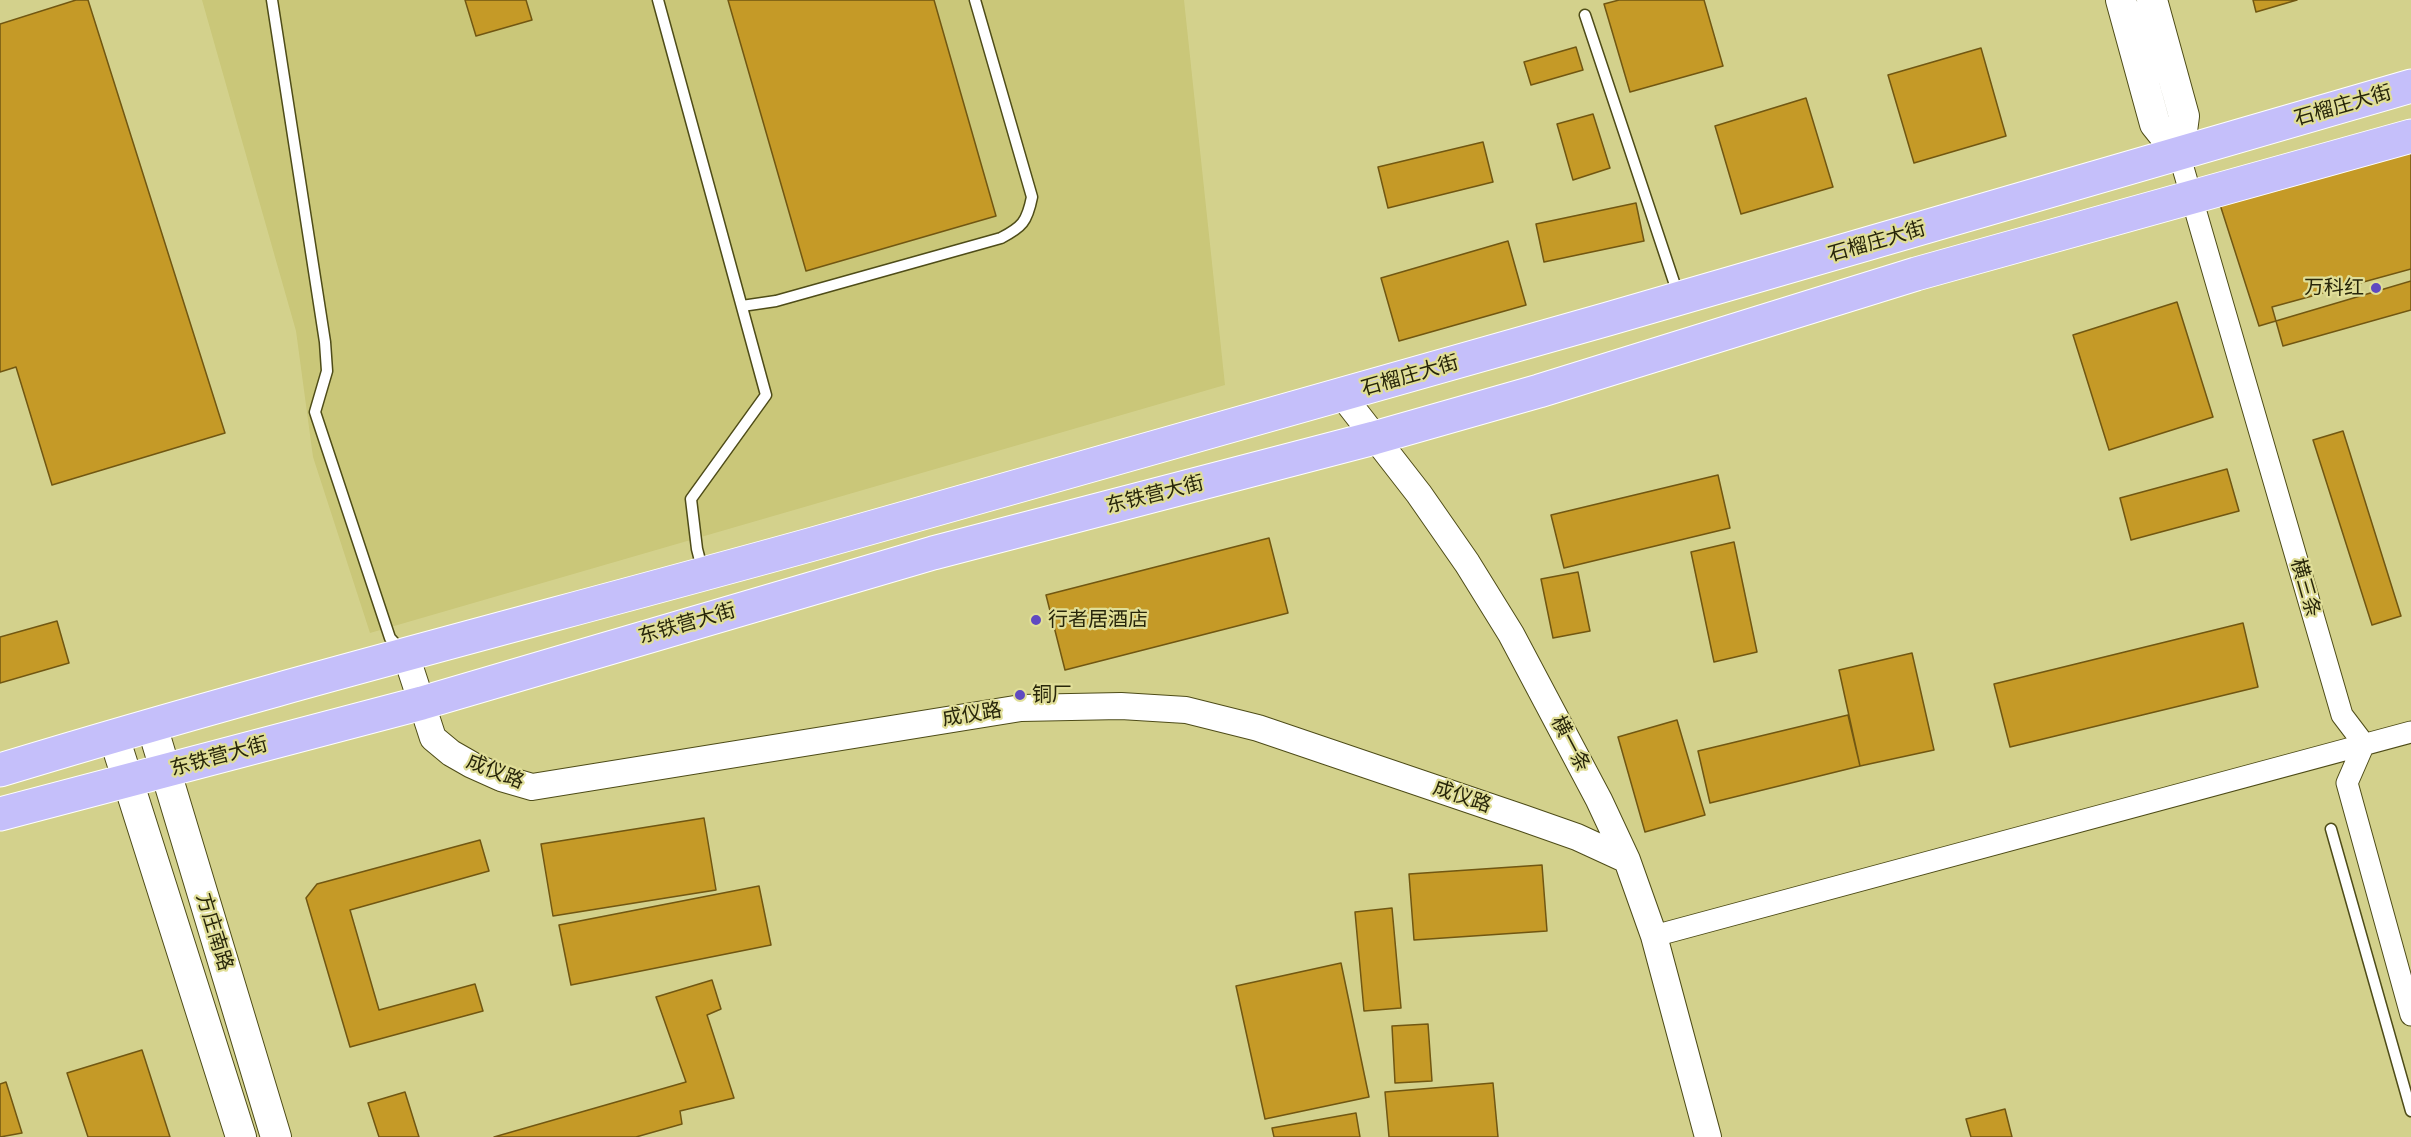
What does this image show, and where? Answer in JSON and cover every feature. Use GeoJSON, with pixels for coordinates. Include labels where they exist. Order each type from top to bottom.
{"type":"FeatureCollection","features":[{"type":"Feature","properties":{"kind":"main road"},"geometry":{"type":"LineString","coordinates":[[2121,0],[2155,124],[2179,154]]}},
{"type":"Feature","properties":{"kind":"main road"},"geometry":{"type":"LineString","coordinates":[[2152,0],[2184,116],[2179,154]]}},
{"type":"Feature","properties":{"kind":"main road","name":"石榴庄大街"},"geometry":{"type":"LineString","coordinates":[[1342,395],[1680,300],[2411,86]]}},
{"type":"Feature","properties":{"kind":"main road"},"geometry":{"type":"LineString","coordinates":[[1374,438],[1539,391],[1917,274],[2411,136]]}},
{"type":"Feature","properties":{"kind":"main road"},"geometry":{"type":"LineString","coordinates":[[0,770],[1342,395]]}},
{"type":"Feature","properties":{"kind":"main road","name":"东铁营大街"},"geometry":{"type":"LineString","coordinates":[[0,814],[422,703],[933,553],[1374,438]]}},
{"type":"Feature","properties":{"kind":"main road","name":"方庄南路"},"geometry":{"type":"LineString","coordinates":[[152,726],[276,1137]]}},
{"type":"Feature","properties":{"kind":"main road","name":"方庄南路"},"geometry":{"type":"LineString","coordinates":[[114,737],[241,1137]]}},
{"type":"Feature","properties":{"kind":"street","name":"横三条"},"geometry":{"type":"LineString","coordinates":[[2179,154],[2342,714],[2364,744]]}},
{"type":"Feature","properties":{"kind":"street","name":"横一条"},"geometry":{"type":"LineString","coordinates":[[1342,395],[1419,494],[1511,634],[1574,750],[1627,860],[1654,936],[1708,1137]]}},
{"type":"Feature","properties":{"kind":"street","name":"成仪路"},"geometry":{"type":"LineString","coordinates":[[405,655],[433,738],[451,753],[501,778],[532,787],[1021,708],[1121,706],[1186,710],[1258,728],[1523,818],[1577,837],[1627,860]]}},
{"type":"Feature","properties":{"kind":"street"},"geometry":{"type":"LineString","coordinates":[[1654,936],[2411,732]]}},
{"type":"Feature","properties":{"kind":"street"},"geometry":{"type":"LineString","coordinates":[[2364,744],[2347,783],[2411,1015]]}},
{"type":"Feature","properties":{"kind":"lane"},"geometry":{"type":"LineString","coordinates":[[272,0],[325,342],[327,371],[315,412],[390,638],[405,655]]}},
{"type":"Feature","properties":{"kind":"lane"},"geometry":{"type":"LineString","coordinates":[[658,0],[766,395],[691,499],[697,549],[704,574]]}},
{"type":"Feature","properties":{"kind":"lane"},"geometry":{"type":"LineString","coordinates":[[742,306],[776,301],[1000,238],[1019,228],[1029,214],[1032,197],[975,0]]}},
{"type":"Feature","properties":{"kind":"lane"},"geometry":{"type":"LineString","coordinates":[[1585,15],[1680,300]]}},
{"type":"Feature","properties":{"kind":"lane"},"geometry":{"type":"LineString","coordinates":[[2331,829],[2411,1111]]}},
{"type":"Feature","properties":{"kind":"shaded area"},"geometry":{"type":"Polygon","coordinates":[[[202,0],[1184,0],[1225,385],[370,633],[313,457],[296,331],[202,0]]]}},
{"type":"Feature","properties":{"kind":"building"},"geometry":{"type":"Polygon","coordinates":[[[76,0],[88,0],[225,433],[52,485],[16,367],[0,372],[0,24],[76,0]]]}},
{"type":"Feature","properties":{"kind":"building"},"geometry":{"type":"Polygon","coordinates":[[[465,0],[526,0],[532,20],[476,36],[465,0]]]}},
{"type":"Feature","properties":{"kind":"building"},"geometry":{"type":"Polygon","coordinates":[[[728,0],[934,0],[996,216],[806,271],[728,0]]]}},
{"type":"Feature","properties":{"kind":"building"},"geometry":{"type":"Polygon","coordinates":[[[1619,0],[1704,0],[1723,66],[1630,92],[1604,4],[1619,0]]]}},
{"type":"Feature","properties":{"kind":"building"},"geometry":{"type":"Polygon","coordinates":[[[2253,0],[2297,0],[2256,12],[2253,0]]]}},
{"type":"Feature","properties":{"kind":"building"},"geometry":{"type":"Polygon","coordinates":[[[1576,47],[1583,70],[1531,85],[1524,62],[1576,47]]]}},
{"type":"Feature","properties":{"kind":"building"},"geometry":{"type":"Polygon","coordinates":[[[1981,48],[2006,136],[1914,163],[1888,75],[1981,48]]]}},
{"type":"Feature","properties":{"kind":"building"},"geometry":{"type":"Polygon","coordinates":[[[1806,98],[1833,187],[1741,214],[1715,126],[1806,98]]]}},
{"type":"Feature","properties":{"kind":"building"},"geometry":{"type":"Polygon","coordinates":[[[1593,114],[1610,168],[1573,180],[1557,124],[1593,114]]]}},
{"type":"Feature","properties":{"kind":"building"},"geometry":{"type":"Polygon","coordinates":[[[2411,133],[2411,281],[2259,326],[2215,189],[2411,133]]]}},
{"type":"Feature","properties":{"kind":"building"},"geometry":{"type":"Polygon","coordinates":[[[1483,142],[1493,182],[1388,208],[1378,167],[1483,142]]]}},
{"type":"Feature","properties":{"kind":"building"},"geometry":{"type":"Polygon","coordinates":[[[1636,203],[1644,241],[1544,262],[1536,224],[1636,203]]]}},
{"type":"Feature","properties":{"kind":"building"},"geometry":{"type":"Polygon","coordinates":[[[1508,241],[1526,305],[1399,341],[1381,278],[1508,241]]]}},
{"type":"Feature","properties":{"kind":"building","name":"万科红"},"geometry":{"type":"Polygon","coordinates":[[[2411,269],[2411,310],[2283,346],[2272,307],[2411,269]]]}},
{"type":"Feature","properties":{"kind":"building"},"geometry":{"type":"Polygon","coordinates":[[[2177,302],[2213,417],[2109,450],[2073,335],[2177,302]]]}},
{"type":"Feature","properties":{"kind":"building"},"geometry":{"type":"Polygon","coordinates":[[[2343,431],[2401,616],[2372,625],[2313,440],[2343,431]]]}},
{"type":"Feature","properties":{"kind":"building"},"geometry":{"type":"Polygon","coordinates":[[[2227,469],[2239,511],[2131,540],[2120,498],[2227,469]]]}},
{"type":"Feature","properties":{"kind":"building"},"geometry":{"type":"Polygon","coordinates":[[[1718,475],[1730,528],[1564,568],[1551,515],[1718,475]]]}},
{"type":"Feature","properties":{"kind":"building"},"geometry":{"type":"Polygon","coordinates":[[[1269,538],[1288,613],[1065,670],[1046,595],[1269,538]]]}},
{"type":"Feature","properties":{"kind":"building"},"geometry":{"type":"Polygon","coordinates":[[[1734,542],[1757,652],[1714,662],[1691,552],[1734,542]]]}},
{"type":"Feature","properties":{"kind":"building"},"geometry":{"type":"Polygon","coordinates":[[[1578,572],[1590,631],[1553,638],[1541,579],[1578,572]]]}},
{"type":"Feature","properties":{"kind":"building"},"geometry":{"type":"Polygon","coordinates":[[[57,621],[69,663],[0,683],[0,637],[57,621]]]}},
{"type":"Feature","properties":{"kind":"building"},"geometry":{"type":"Polygon","coordinates":[[[2243,623],[2258,687],[2010,747],[1994,684],[2243,623]]]}},
{"type":"Feature","properties":{"kind":"building"},"geometry":{"type":"Polygon","coordinates":[[[1912,653],[1934,750],[1860,766],[1839,670],[1912,653]]]}},
{"type":"Feature","properties":{"kind":"building"},"geometry":{"type":"Polygon","coordinates":[[[1848,715],[1860,766],[1710,803],[1698,751],[1848,715]]]}},
{"type":"Feature","properties":{"kind":"building"},"geometry":{"type":"Polygon","coordinates":[[[1677,720],[1705,815],[1645,832],[1618,737],[1677,720]]]}},
{"type":"Feature","properties":{"kind":"building"},"geometry":{"type":"Polygon","coordinates":[[[704,818],[716,890],[553,916],[541,844],[704,818]]]}},
{"type":"Feature","properties":{"kind":"building"},"geometry":{"type":"Polygon","coordinates":[[[480,840],[489,871],[350,910],[379,1010],[475,984],[483,1011],[350,1047],[306,898],[317,884],[480,840]]]}},
{"type":"Feature","properties":{"kind":"building"},"geometry":{"type":"Polygon","coordinates":[[[1542,865],[1547,931],[1414,940],[1409,874],[1542,865]]]}},
{"type":"Feature","properties":{"kind":"building"},"geometry":{"type":"Polygon","coordinates":[[[759,886],[771,945],[571,985],[559,925],[759,886]]]}},
{"type":"Feature","properties":{"kind":"building"},"geometry":{"type":"Polygon","coordinates":[[[1392,908],[1401,1008],[1364,1011],[1355,912],[1392,908]]]}},
{"type":"Feature","properties":{"kind":"building"},"geometry":{"type":"Polygon","coordinates":[[[1341,963],[1369,1097],[1265,1119],[1236,986],[1341,963]]]}},
{"type":"Feature","properties":{"kind":"building"},"geometry":{"type":"Polygon","coordinates":[[[712,980],[721,1009],[707,1015],[734,1098],[680,1111],[682,1124],[636,1137],[494,1137],[686,1082],[656,997],[712,980]]]}},
{"type":"Feature","properties":{"kind":"building"},"geometry":{"type":"Polygon","coordinates":[[[1428,1024],[1432,1081],[1395,1083],[1392,1026],[1428,1024]]]}},
{"type":"Feature","properties":{"kind":"building"},"geometry":{"type":"Polygon","coordinates":[[[142,1050],[170,1137],[88,1137],[67,1073],[142,1050]]]}},
{"type":"Feature","properties":{"kind":"building"},"geometry":{"type":"Polygon","coordinates":[[[6,1082],[22,1133],[0,1137],[0,1084],[6,1082]]]}},
{"type":"Feature","properties":{"kind":"building"},"geometry":{"type":"Polygon","coordinates":[[[1493,1083],[1498,1137],[1389,1137],[1385,1092],[1493,1083]]]}},
{"type":"Feature","properties":{"kind":"building"},"geometry":{"type":"Polygon","coordinates":[[[405,1092],[419,1137],[379,1137],[368,1103],[405,1092]]]}},
{"type":"Feature","properties":{"kind":"building"},"geometry":{"type":"Polygon","coordinates":[[[2005,1109],[2012,1137],[1971,1137],[1966,1119],[2005,1109]]]}},
{"type":"Feature","properties":{"kind":"building"},"geometry":{"type":"Polygon","coordinates":[[[1356,1113],[1360,1137],[1274,1137],[1272,1128],[1356,1113]]]}},
{"type":"Feature","properties":{"kind":"place","name":"万科红"},"geometry":{"type":"Point","coordinates":[2376,288]}},
{"type":"Feature","properties":{"kind":"place","name":"行者居酒店"},"geometry":{"type":"Point","coordinates":[1036,620]}},
{"type":"Feature","properties":{"kind":"place","name":"铜厂"},"geometry":{"type":"Point","coordinates":[1020,695]}}]}
